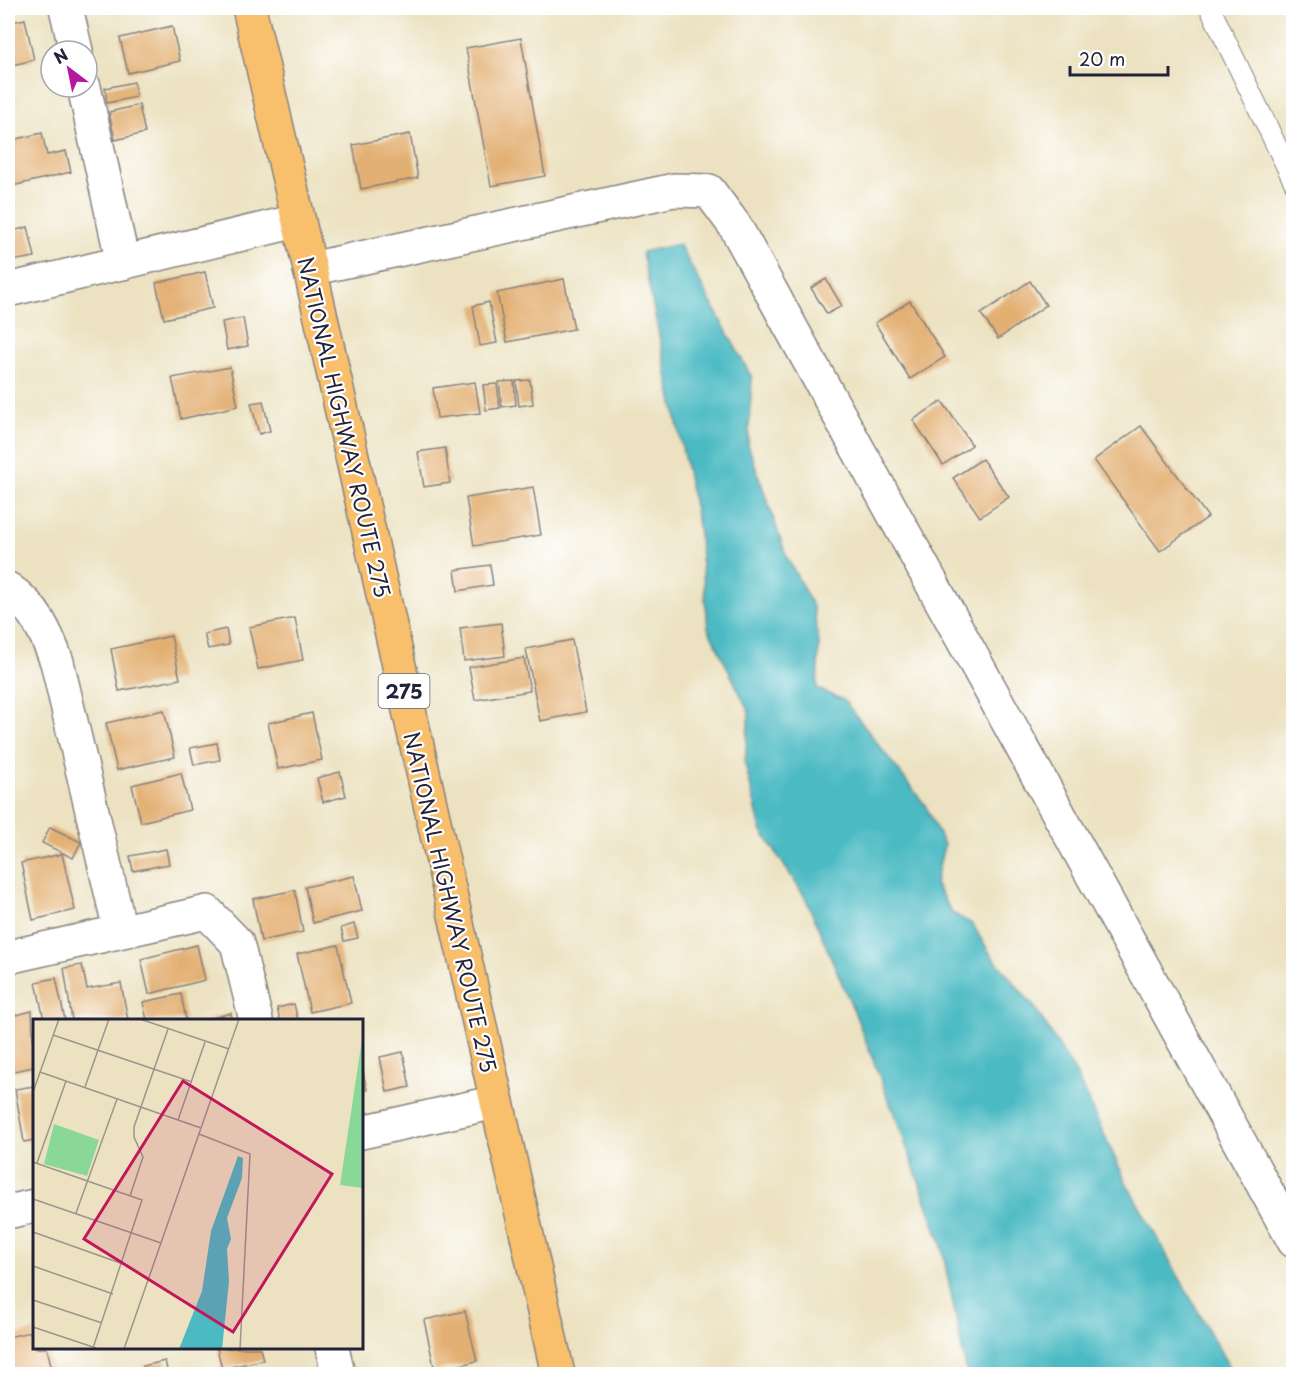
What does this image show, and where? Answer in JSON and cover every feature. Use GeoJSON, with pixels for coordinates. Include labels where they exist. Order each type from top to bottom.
{"type":"FeatureCollection","features":[{"type":"Feature","properties":{"kind":"highway","name":"NATIONAL HIGHWAY ROUTE 275"},"geometry":{"type":"LineString","coordinates":[[249,8],[310,269],[558,1374]]}},
{"type":"Feature","properties":{"kind":"street"},"geometry":{"type":"LineString","coordinates":[[66,8],[73,39]]}},
{"type":"Feature","properties":{"kind":"street"},"geometry":{"type":"LineString","coordinates":[[87,99],[123,263]]}},
{"type":"Feature","properties":{"kind":"street"},"geometry":{"type":"LineString","coordinates":[[310,269],[675,190],[709,191],[741,236],[1293,1241]]}},
{"type":"Feature","properties":{"kind":"street"},"geometry":{"type":"LineString","coordinates":[[8,290],[297,221]]}},
{"type":"Feature","properties":{"kind":"street"},"geometry":{"type":"LineString","coordinates":[[8,590],[25,600],[40,623],[57,662],[120,930]]}},
{"type":"Feature","properties":{"kind":"street"},"geometry":{"type":"LineString","coordinates":[[8,957],[207,912],[237,943],[256,1019]]}},
{"type":"Feature","properties":{"kind":"street"},"geometry":{"type":"LineString","coordinates":[[363,1132],[496,1102]]}},
{"type":"Feature","properties":{"kind":"street"},"geometry":{"type":"LineString","coordinates":[[8,1212],[33,1206]]}},
{"type":"Feature","properties":{"kind":"street"},"geometry":{"type":"LineString","coordinates":[[332,1349],[338,1374]]}},
{"type":"Feature","properties":{"kind":"lane"},"geometry":{"type":"LineString","coordinates":[[1210,8],[1293,182]]}},
{"type":"Feature","properties":{"kind":"water"},"geometry":{"type":"Polygon","coordinates":[[[679,244],[752,378],[748,445],[786,555],[813,607],[819,643],[817,689],[844,700],[925,805],[944,845],[935,884],[952,913],[972,924],[991,955],[1035,1008],[1075,1072],[1127,1184],[1233,1374],[967,1374],[941,1243],[854,1011],[805,897],[761,830],[745,764],[749,712],[708,628],[698,525],[642,252],[679,244]]]}},
{"type":"Feature","properties":{"kind":"building"},"geometry":{"type":"Polygon","coordinates":[[[25,19],[34,60],[8,66],[8,23],[25,19]]]}},
{"type":"Feature","properties":{"kind":"building"},"geometry":{"type":"Polygon","coordinates":[[[172,26],[180,61],[128,73],[120,38],[172,26]]]}},
{"type":"Feature","properties":{"kind":"building"},"geometry":{"type":"Polygon","coordinates":[[[521,38],[545,176],[491,186],[466,48],[521,38]]]}},
{"type":"Feature","properties":{"kind":"building"},"geometry":{"type":"Polygon","coordinates":[[[134,82],[136,97],[107,103],[105,88],[134,82]]]}},
{"type":"Feature","properties":{"kind":"building"},"geometry":{"type":"Polygon","coordinates":[[[139,105],[145,133],[115,140],[109,112],[139,105]]]}},
{"type":"Feature","properties":{"kind":"building"},"geometry":{"type":"Polygon","coordinates":[[[42,133],[47,155],[66,151],[71,172],[8,187],[8,141],[42,133]]]}},
{"type":"Feature","properties":{"kind":"building"},"geometry":{"type":"Polygon","coordinates":[[[410,134],[418,178],[361,189],[353,145],[410,134]]]}},
{"type":"Feature","properties":{"kind":"building"},"geometry":{"type":"Polygon","coordinates":[[[28,227],[35,257],[12,261],[8,232],[28,227]]]}},
{"type":"Feature","properties":{"kind":"building"},"geometry":{"type":"Polygon","coordinates":[[[205,272],[213,308],[164,319],[156,283],[205,272]]]}},
{"type":"Feature","properties":{"kind":"building"},"geometry":{"type":"Polygon","coordinates":[[[564,279],[574,329],[507,342],[497,293],[564,279]]]}},
{"type":"Feature","properties":{"kind":"building"},"geometry":{"type":"Polygon","coordinates":[[[826,279],[842,306],[827,314],[811,288],[826,279]]]}},
{"type":"Feature","properties":{"kind":"building"},"geometry":{"type":"Polygon","coordinates":[[[1030,281],[1046,305],[998,339],[981,314],[1030,281]]]}},
{"type":"Feature","properties":{"kind":"building"},"geometry":{"type":"Polygon","coordinates":[[[910,301],[945,357],[910,379],[875,323],[910,301]]]}},
{"type":"Feature","properties":{"kind":"building"},"geometry":{"type":"Polygon","coordinates":[[[489,302],[497,343],[480,346],[473,306],[489,302]]]}},
{"type":"Feature","properties":{"kind":"building"},"geometry":{"type":"Polygon","coordinates":[[[243,318],[248,346],[227,350],[222,322],[243,318]]]}},
{"type":"Feature","properties":{"kind":"building"},"geometry":{"type":"Polygon","coordinates":[[[230,367],[238,406],[181,419],[172,378],[230,367]]]}},
{"type":"Feature","properties":{"kind":"building"},"geometry":{"type":"Polygon","coordinates":[[[530,380],[533,404],[519,406],[516,381],[530,380]]]}},
{"type":"Feature","properties":{"kind":"building"},"geometry":{"type":"Polygon","coordinates":[[[514,381],[516,405],[502,407],[499,382],[514,381]]]}},
{"type":"Feature","properties":{"kind":"building"},"geometry":{"type":"Polygon","coordinates":[[[475,382],[480,413],[437,418],[433,388],[475,382]]]}},
{"type":"Feature","properties":{"kind":"building"},"geometry":{"type":"Polygon","coordinates":[[[497,384],[500,408],[486,410],[483,385],[497,384]]]}},
{"type":"Feature","properties":{"kind":"building"},"geometry":{"type":"Polygon","coordinates":[[[263,401],[270,431],[259,434],[251,403],[263,401]]]}},
{"type":"Feature","properties":{"kind":"building"},"geometry":{"type":"Polygon","coordinates":[[[942,401],[972,445],[943,465],[913,420],[942,401]]]}},
{"type":"Feature","properties":{"kind":"building"},"geometry":{"type":"Polygon","coordinates":[[[1141,426],[1208,517],[1160,551],[1094,460],[1141,426]]]}},
{"type":"Feature","properties":{"kind":"building"},"geometry":{"type":"Polygon","coordinates":[[[445,448],[450,483],[424,487],[418,452],[445,448]]]}},
{"type":"Feature","properties":{"kind":"building"},"geometry":{"type":"Polygon","coordinates":[[[982,459],[1009,497],[980,517],[953,478],[982,459]]]}},
{"type":"Feature","properties":{"kind":"building"},"geometry":{"type":"Polygon","coordinates":[[[533,487],[541,535],[474,546],[466,498],[533,487]]]}},
{"type":"Feature","properties":{"kind":"building"},"geometry":{"type":"Polygon","coordinates":[[[490,565],[493,585],[458,591],[455,570],[490,565]]]}},
{"type":"Feature","properties":{"kind":"building"},"geometry":{"type":"Polygon","coordinates":[[[295,618],[303,660],[258,669],[249,627],[295,618]]]}},
{"type":"Feature","properties":{"kind":"building"},"geometry":{"type":"Polygon","coordinates":[[[501,623],[505,656],[464,661],[460,628],[501,623]]]}},
{"type":"Feature","properties":{"kind":"building"},"geometry":{"type":"Polygon","coordinates":[[[226,629],[229,645],[208,649],[204,634],[226,629]]]}},
{"type":"Feature","properties":{"kind":"building"},"geometry":{"type":"Polygon","coordinates":[[[171,636],[180,679],[119,691],[111,649],[171,636]]]}},
{"type":"Feature","properties":{"kind":"building"},"geometry":{"type":"Polygon","coordinates":[[[572,640],[586,712],[540,721],[526,649],[572,640]]]}},
{"type":"Feature","properties":{"kind":"building"},"geometry":{"type":"Polygon","coordinates":[[[524,658],[530,691],[475,700],[469,667],[524,658]]]}},
{"type":"Feature","properties":{"kind":"building"},"geometry":{"type":"Polygon","coordinates":[[[164,710],[175,757],[117,770],[106,723],[164,710]]]}},
{"type":"Feature","properties":{"kind":"building"},"geometry":{"type":"Polygon","coordinates":[[[312,713],[322,760],[278,769],[268,723],[312,713]]]}},
{"type":"Feature","properties":{"kind":"building"},"geometry":{"type":"Polygon","coordinates":[[[217,743],[220,760],[194,765],[190,748],[217,743]]]}},
{"type":"Feature","properties":{"kind":"building"},"geometry":{"type":"Polygon","coordinates":[[[340,772],[346,796],[323,802],[317,778],[340,772]]]}},
{"type":"Feature","properties":{"kind":"building"},"geometry":{"type":"Polygon","coordinates":[[[181,773],[190,810],[141,822],[132,785],[181,773]]]}},
{"type":"Feature","properties":{"kind":"building"},"geometry":{"type":"Polygon","coordinates":[[[50,827],[81,842],[73,858],[42,843],[50,827]]]}},
{"type":"Feature","properties":{"kind":"building"},"geometry":{"type":"Polygon","coordinates":[[[166,849],[169,864],[133,871],[130,856],[166,849]]]}},
{"type":"Feature","properties":{"kind":"building"},"geometry":{"type":"Polygon","coordinates":[[[62,854],[75,910],[33,920],[21,863],[62,854]]]}},
{"type":"Feature","properties":{"kind":"building"},"geometry":{"type":"Polygon","coordinates":[[[354,876],[362,911],[313,923],[305,887],[354,876]]]}},
{"type":"Feature","properties":{"kind":"building"},"geometry":{"type":"Polygon","coordinates":[[[295,890],[303,932],[261,941],[253,899],[295,890]]]}},
{"type":"Feature","properties":{"kind":"building"},"geometry":{"type":"Polygon","coordinates":[[[354,924],[358,938],[344,941],[341,928],[354,924]]]}},
{"type":"Feature","properties":{"kind":"building"},"geometry":{"type":"Polygon","coordinates":[[[197,945],[205,980],[149,994],[141,959],[197,945]]]}},
{"type":"Feature","properties":{"kind":"building"},"geometry":{"type":"Polygon","coordinates":[[[338,945],[351,1003],[310,1012],[297,954],[338,945]]]}},
{"type":"Feature","properties":{"kind":"building"},"geometry":{"type":"Polygon","coordinates":[[[82,965],[87,989],[121,983],[128,1019],[72,1019],[64,968],[82,965]]]}},
{"type":"Feature","properties":{"kind":"building"},"geometry":{"type":"Polygon","coordinates":[[[56,978],[65,1019],[44,1019],[36,982],[56,978]]]}},
{"type":"Feature","properties":{"kind":"building"},"geometry":{"type":"Polygon","coordinates":[[[181,994],[186,1019],[147,1019],[143,1002],[181,994]]]}},
{"type":"Feature","properties":{"kind":"building"},"geometry":{"type":"Polygon","coordinates":[[[294,1004],[298,1019],[280,1019],[277,1008],[294,1004]]]}},
{"type":"Feature","properties":{"kind":"building"},"geometry":{"type":"Polygon","coordinates":[[[32,1011],[33,1067],[9,1072],[8,1017],[32,1011]]]}},
{"type":"Feature","properties":{"kind":"building"},"geometry":{"type":"Polygon","coordinates":[[[231,1013],[232,1019],[209,1019],[231,1013]]]}},
{"type":"Feature","properties":{"kind":"building"},"geometry":{"type":"Polygon","coordinates":[[[403,1052],[410,1087],[387,1092],[380,1057],[403,1052]]]}},
{"type":"Feature","properties":{"kind":"building"},"geometry":{"type":"Polygon","coordinates":[[[363,1072],[367,1090],[363,1091],[363,1072]]]}},
{"type":"Feature","properties":{"kind":"building"},"geometry":{"type":"Polygon","coordinates":[[[33,1086],[33,1140],[24,1142],[15,1089],[33,1086]]]}},
{"type":"Feature","properties":{"kind":"building"},"geometry":{"type":"Polygon","coordinates":[[[465,1311],[477,1361],[435,1371],[424,1320],[465,1311]]]}},
{"type":"Feature","properties":{"kind":"building"},"geometry":{"type":"Polygon","coordinates":[[[33,1331],[33,1349],[47,1349],[53,1374],[8,1374],[8,1337],[33,1331]]]}},
{"type":"Feature","properties":{"kind":"building"},"geometry":{"type":"Polygon","coordinates":[[[217,1349],[260,1349],[263,1360],[222,1369],[217,1349]]]}},
{"type":"Feature","properties":{"kind":"building"},"geometry":{"type":"Polygon","coordinates":[[[165,1361],[168,1374],[145,1374],[143,1366],[165,1361]]]}}]}
